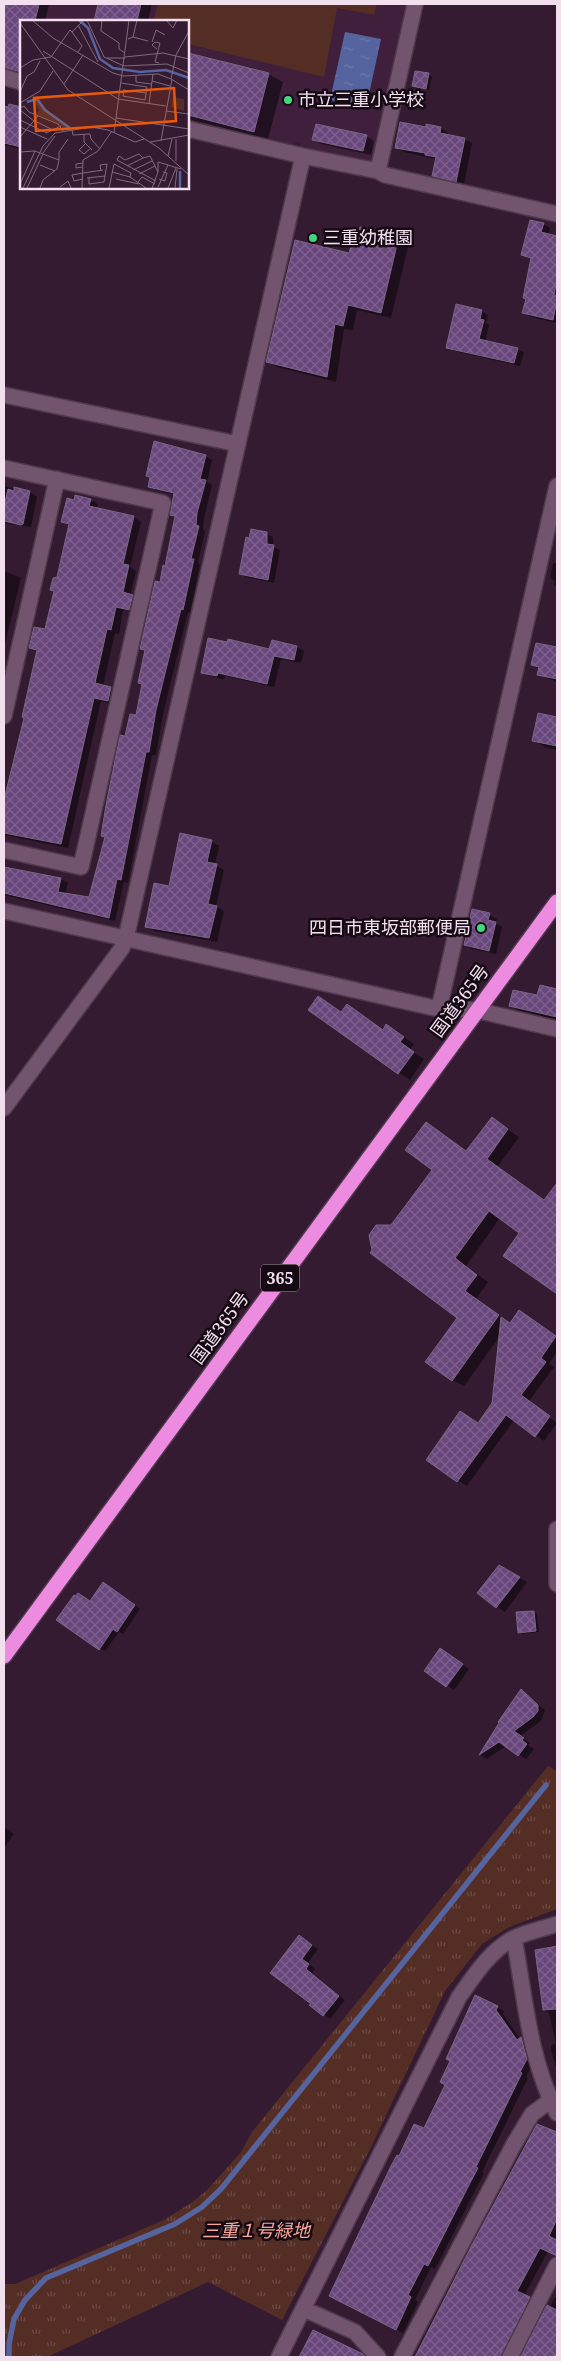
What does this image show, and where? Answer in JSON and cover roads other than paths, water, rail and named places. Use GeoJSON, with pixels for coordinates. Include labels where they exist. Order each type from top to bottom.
{"type":"FeatureCollection","features":[{"type":"Feature","properties":{"kind":"highway","name":"国道365号"},"geometry":{"type":"LineString","coordinates":[[4,1656],[557,902]]}},
{"type":"Feature","properties":{"kind":"street"},"geometry":{"type":"LineString","coordinates":[[378,171],[415,4]]}},
{"type":"Feature","properties":{"kind":"street"},"geometry":{"type":"LineString","coordinates":[[4,77],[20,82]]}},
{"type":"Feature","properties":{"kind":"street"},"geometry":{"type":"LineString","coordinates":[[189,129],[302,156],[378,171],[385,175],[557,214]]}},
{"type":"Feature","properties":{"kind":"street"},"geometry":{"type":"LineString","coordinates":[[4,1108],[122,948],[126,938],[302,156]]}},
{"type":"Feature","properties":{"kind":"street"},"geometry":{"type":"LineString","coordinates":[[4,395],[238,444]]}},
{"type":"Feature","properties":{"kind":"street"},"geometry":{"type":"LineString","coordinates":[[4,468],[163,503],[81,867],[4,850]]}},
{"type":"Feature","properties":{"kind":"street"},"geometry":{"type":"LineString","coordinates":[[4,716],[56,479]]}},
{"type":"Feature","properties":{"kind":"street"},"geometry":{"type":"LineString","coordinates":[[439,1009],[557,486]]}},
{"type":"Feature","properties":{"kind":"street"},"geometry":{"type":"LineString","coordinates":[[4,911],[439,1009],[476,1010],[557,1029]]}},
{"type":"Feature","properties":{"kind":"street"},"geometry":{"type":"LineString","coordinates":[[557,1529],[557,1584]]}},
{"type":"Feature","properties":{"kind":"street"},"geometry":{"type":"LineString","coordinates":[[280,2357],[459,1997],[489,1958],[514,1938],[557,1924]]}},
{"type":"Feature","properties":{"kind":"street"},"geometry":{"type":"LineString","coordinates":[[402,2357],[514,2144],[532,2114],[554,2106],[534,2050],[514,1938]]}},
{"type":"Feature","properties":{"kind":"street"},"geometry":{"type":"LineString","coordinates":[[510,2357],[557,2265]]}},
{"type":"Feature","properties":{"kind":"street"},"geometry":{"type":"LineString","coordinates":[[304,2309],[355,2332],[378,2357]]}},
{"type":"Feature","properties":{"kind":"water"},"geometry":{"type":"Polygon","coordinates":[[[345,32],[381,39],[366,108],[330,100],[345,32]]]}},
{"type":"Feature","properties":{"kind":"waterway"},"geometry":{"type":"LineString","coordinates":[[9,2357],[9,2344],[14,2319],[25,2300],[46,2278],[175,2224],[202,2207],[221,2189],[546,1785]]}},
{"type":"Feature","properties":{"kind":"place","name":"市立三重小学校"},"geometry":{"type":"Point","coordinates":[288,100]}},
{"type":"Feature","properties":{"kind":"place","name":"三重幼稚園"},"geometry":{"type":"Point","coordinates":[313,238]}},
{"type":"Feature","properties":{"kind":"place","name":"四日市東坂部郵便局"},"geometry":{"type":"Point","coordinates":[481,928]}},
{"type":"Feature","properties":{"kind":"park label","name":"三重１号緑地"},"geometry":{"type":"Point","coordinates":[256,2231]}}]}
